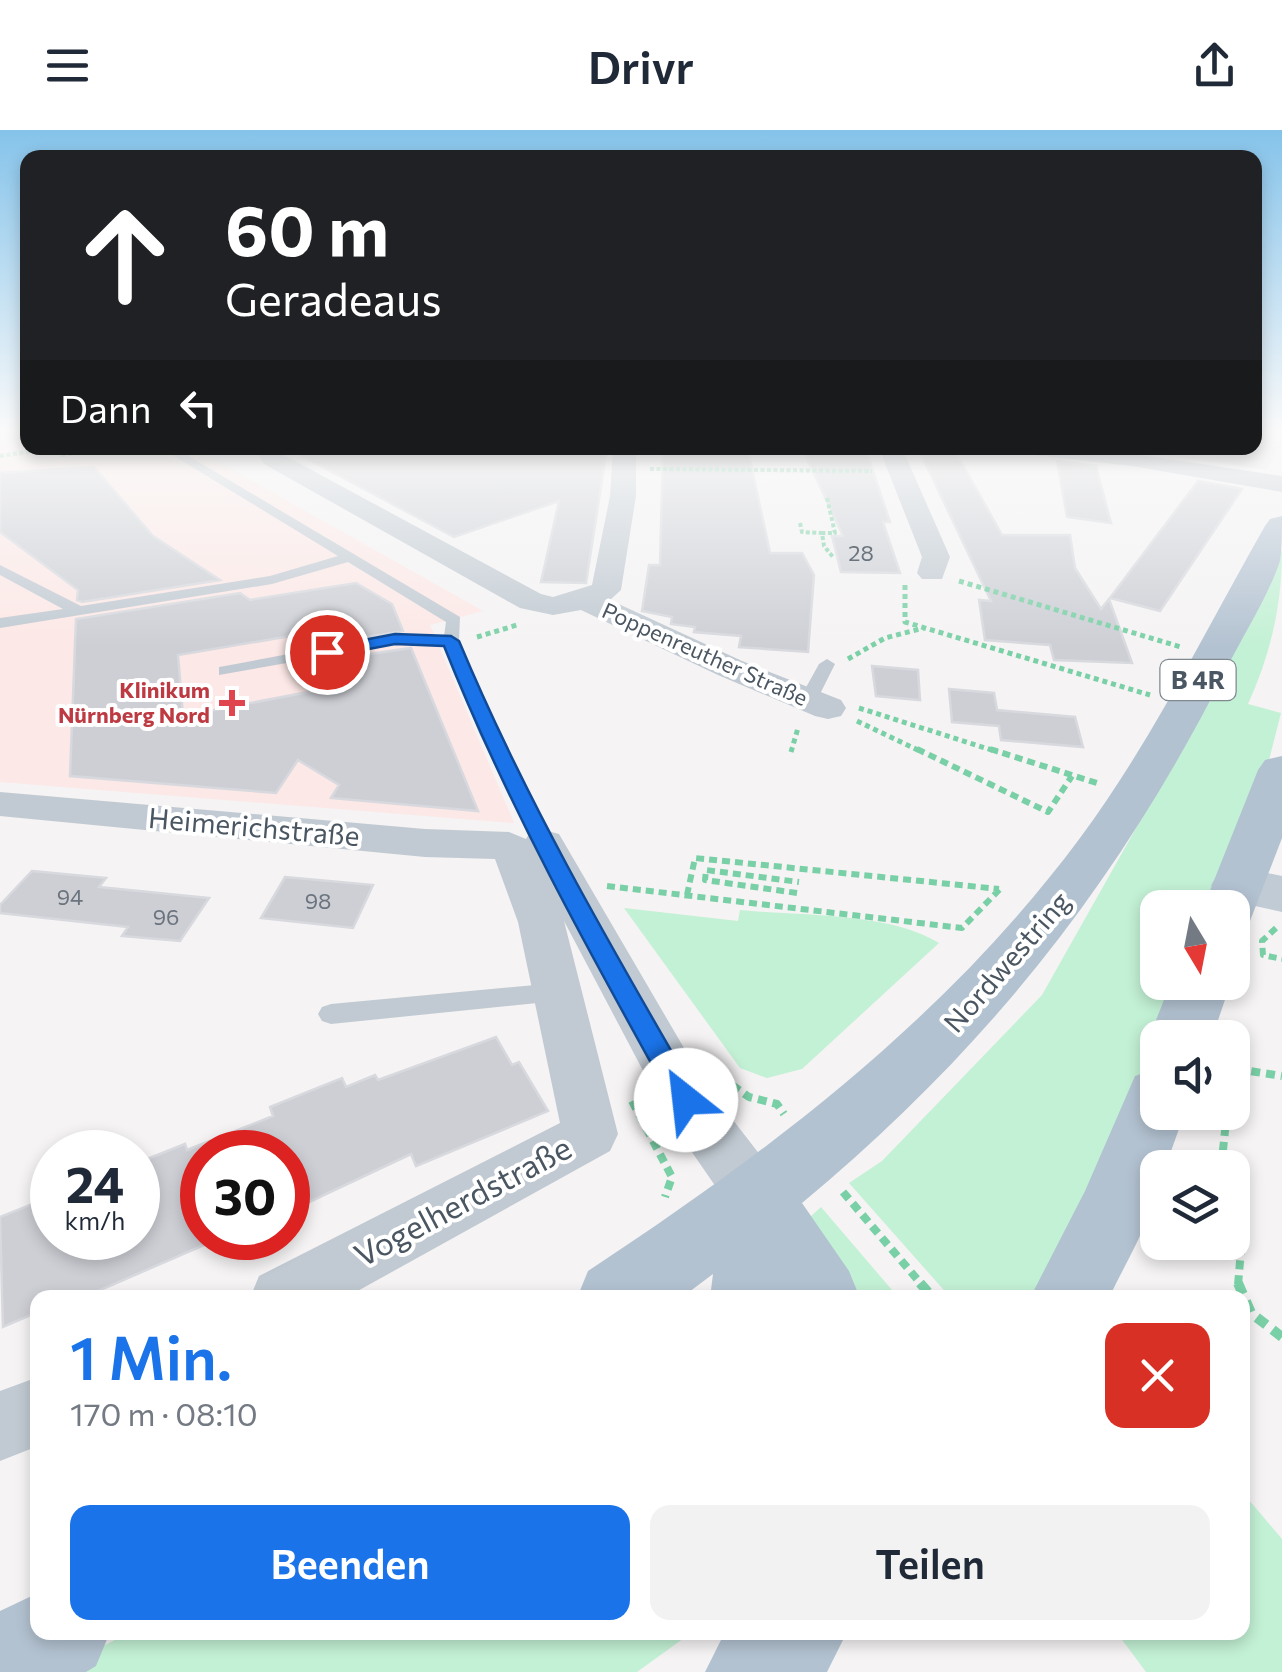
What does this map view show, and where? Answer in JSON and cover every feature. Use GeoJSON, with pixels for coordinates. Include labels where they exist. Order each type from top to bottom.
{"type":"FeatureCollection","features":[{"type":"Feature","properties":{"kind":"main road","name":"Nordwestring"},"geometry":{"type":"LineString","coordinates":[[625,1290],[782,1152],[900,1077],[983,994],[1049,918],[1134,795],[1282,526]]}},
{"type":"Feature","properties":{"kind":"main road"},"geometry":{"type":"LineString","coordinates":[[1250,895],[1282,770]]}},
{"type":"Feature","properties":{"kind":"main road"},"geometry":{"type":"LineString","coordinates":[[1073,1290],[1115,1206],[1145,1130]]}},
{"type":"Feature","properties":{"kind":"main road"},"geometry":{"type":"LineString","coordinates":[[751,1290],[782,1152]]}},
{"type":"Feature","properties":{"kind":"main road"},"geometry":{"type":"LineString","coordinates":[[782,1152],[819,1290]]}},
{"type":"Feature","properties":{"kind":"main road"},"geometry":{"type":"LineString","coordinates":[[0,1664],[46,1640]]}},
{"type":"Feature","properties":{"kind":"main road"},"geometry":{"type":"LineString","coordinates":[[754,1672],[790,1640]]}},
{"type":"Feature","properties":{"kind":"street","name":"Poppenreuther Straße"},"geometry":{"type":"LineString","coordinates":[[353,503],[531,601],[569,603],[820,704]]}},
{"type":"Feature","properties":{"kind":"street"},"geometry":{"type":"LineString","coordinates":[[569,603],[606,590],[622,503]]}},
{"type":"Feature","properties":{"kind":"street"},"geometry":{"type":"LineString","coordinates":[[913,503],[936,557],[932,573]]}},
{"type":"Feature","properties":{"kind":"street","name":"Heimerichstraße"},"geometry":{"type":"LineString","coordinates":[[0,804],[425,842],[538,857]]}},
{"type":"Feature","properties":{"kind":"street"},"geometry":{"type":"LineString","coordinates":[[538,857],[686,1100],[782,1152]]}},
{"type":"Feature","properties":{"kind":"street","name":"Vogelherdstraße"},"geometry":{"type":"LineString","coordinates":[[297,1290],[590,1134],[541,922],[523,869],[538,857]]}},
{"type":"Feature","properties":{"kind":"street"},"geometry":{"type":"LineString","coordinates":[[0,1426],[30,1414]]}},
{"type":"Feature","properties":{"kind":"lane"},"geometry":{"type":"LineString","coordinates":[[257,503],[454,620],[451,641],[538,857]]}},
{"type":"Feature","properties":{"kind":"lane"},"geometry":{"type":"LineString","coordinates":[[0,623],[272,580],[347,558]]}},
{"type":"Feature","properties":{"kind":"lane"},"geometry":{"type":"LineString","coordinates":[[0,569],[79,611]]}},
{"type":"Feature","properties":{"kind":"lane"},"geometry":{"type":"LineString","coordinates":[[225,670],[395,639],[451,641]]}},
{"type":"Feature","properties":{"kind":"lane"},"geometry":{"type":"LineString","coordinates":[[820,704],[826,664]]}},
{"type":"Feature","properties":{"kind":"lane"},"geometry":{"type":"LineString","coordinates":[[331,1014],[557,992]]}},
{"type":"Feature","properties":{"kind":"path"},"geometry":{"type":"LineString","coordinates":[[800,523],[802,532],[835,532],[828,503]]}},
{"type":"Feature","properties":{"kind":"path"},"geometry":{"type":"LineString","coordinates":[[822,533],[824,546],[832,557]]}},
{"type":"Feature","properties":{"kind":"path"},"geometry":{"type":"LineString","coordinates":[[905,579],[905,622],[1184,705]]}},
{"type":"Feature","properties":{"kind":"path"},"geometry":{"type":"LineString","coordinates":[[959,580],[1211,656]]}},
{"type":"Feature","properties":{"kind":"path"},"geometry":{"type":"LineString","coordinates":[[451,641],[497,633],[569,603]]}},
{"type":"Feature","properties":{"kind":"path"},"geometry":{"type":"LineString","coordinates":[[820,704],[842,662],[885,638],[925,628]]}},
{"type":"Feature","properties":{"kind":"path"},"geometry":{"type":"LineString","coordinates":[[820,704],[1048,812],[1072,776]]}},
{"type":"Feature","properties":{"kind":"path"},"geometry":{"type":"LineString","coordinates":[[820,704],[850,706],[1134,795]]}},
{"type":"Feature","properties":{"kind":"path"},"geometry":{"type":"LineString","coordinates":[[538,857],[687,895],[900,914],[962,928],[1000,889],[694,858],[695,874],[687,895]]}},
{"type":"Feature","properties":{"kind":"path"},"geometry":{"type":"LineString","coordinates":[[797,892],[704,880],[706,870],[798,882]]}},
{"type":"Feature","properties":{"kind":"path"},"geometry":{"type":"LineString","coordinates":[[1282,925],[1262,940],[1263,955],[1282,959]]}},
{"type":"Feature","properties":{"kind":"path"},"geometry":{"type":"LineString","coordinates":[[1250,1071],[1282,1076]]}},
{"type":"Feature","properties":{"kind":"path"},"geometry":{"type":"LineString","coordinates":[[782,1152],[925,1290]]}},
{"type":"Feature","properties":{"kind":"path"},"geometry":{"type":"LineString","coordinates":[[1240,1260],[1240,1290]]}},
{"type":"Feature","properties":{"kind":"path"},"geometry":{"type":"LineString","coordinates":[[1250,1311],[1282,1337]]}},
{"type":"Feature","properties":{"kind":"shaded area","name":"Klinikum Nürnberg Nord"},"geometry":{"type":"Polygon","coordinates":[[[0,503],[291,503],[483,611],[430,625],[514,823],[0,782],[0,503]]]}},
{"type":"Feature","properties":{"kind":"green space"},"geometry":{"type":"Polygon","coordinates":[[[1282,550],[1274,628],[1248,704],[1281,713],[1269,760],[1216,890],[1140,890],[1140,1000],[1171,1000],[1163,1020],[1140,1020],[1140,1076],[1110,1149],[1042,1290],[944,1290],[849,1183],[882,1161],[1042,995],[1157,791],[1282,550]]]}},
{"type":"Feature","properties":{"kind":"green space"},"geometry":{"type":"Polygon","coordinates":[[[624,908],[738,921],[740,910],[843,917],[895,926],[939,943],[802,1069],[767,1078],[740,1068],[624,908]]]}},
{"type":"Feature","properties":{"kind":"green space"},"geometry":{"type":"Polygon","coordinates":[[[821,1207],[892,1290],[850,1290],[810,1217],[821,1207]]]}},
{"type":"Feature","properties":{"kind":"green space"},"geometry":{"type":"Polygon","coordinates":[[[1250,1501],[1282,1539],[1282,1672],[1146,1672],[1122,1640],[1250,1640],[1250,1501]]]}},
{"type":"Feature","properties":{"kind":"green space"},"geometry":{"type":"Polygon","coordinates":[[[115,1640],[681,1640],[637,1672],[54,1672],[115,1640]]]}},
{"type":"Feature","properties":{"kind":"building"},"geometry":{"type":"Polygon","coordinates":[[[0,503],[125,503],[153,536],[220,580],[82,602],[77,600],[78,590],[0,532],[0,503]]]}},
{"type":"Feature","properties":{"kind":"building"},"geometry":{"type":"Polygon","coordinates":[[[390,503],[553,503],[454,537],[390,503]]]}},
{"type":"Feature","properties":{"kind":"building"},"geometry":{"type":"Polygon","coordinates":[[[559,503],[598,503],[586,583],[541,582],[559,503]]]}},
{"type":"Feature","properties":{"kind":"building"},"geometry":{"type":"Polygon","coordinates":[[[662,503],[759,503],[770,553],[802,553],[814,575],[808,652],[739,647],[741,636],[694,632],[695,627],[671,624],[672,617],[642,611],[649,565],[660,565],[662,503]]]}},
{"type":"Feature","properties":{"kind":"building"},"geometry":{"type":"Polygon","coordinates":[[[828,503],[884,503],[890,522],[883,522],[900,573],[841,572],[832,536],[843,536],[828,503]]]}},
{"type":"Feature","properties":{"kind":"building"},"geometry":{"type":"Polygon","coordinates":[[[944,503],[984,503],[1002,535],[1070,535],[1075,568],[1101,609],[1109,599],[1132,663],[1054,660],[1050,645],[985,640],[979,600],[991,601],[944,503]]]}},
{"type":"Feature","properties":{"kind":"building"},"geometry":{"type":"Polygon","coordinates":[[[1064,503],[1106,503],[1111,523],[1067,517],[1064,503]]]}},
{"type":"Feature","properties":{"kind":"building"},"geometry":{"type":"Polygon","coordinates":[[[1181,503],[1233,503],[1160,611],[1110,598],[1181,503]]]}},
{"type":"Feature","properties":{"kind":"building"},"geometry":{"type":"Polygon","coordinates":[[[356,583],[392,604],[403,631],[317,645],[314,632],[178,655],[183,716],[329,688],[322,661],[411,648],[478,811],[331,798],[339,785],[298,760],[276,793],[70,776],[76,619],[240,593],[250,600],[356,583]]]}},
{"type":"Feature","properties":{"kind":"building"},"geometry":{"type":"Polygon","coordinates":[[[872,666],[918,670],[920,700],[876,696],[872,666]]]}},
{"type":"Feature","properties":{"kind":"building"},"geometry":{"type":"Polygon","coordinates":[[[949,689],[994,693],[997,710],[1075,717],[1083,747],[1001,740],[999,726],[952,722],[949,689]]]}},
{"type":"Feature","properties":{"kind":"building"},"geometry":{"type":"Polygon","coordinates":[[[32,871],[106,878],[99,887],[209,898],[180,941],[122,936],[128,927],[0,913],[0,905],[32,871]]]}},
{"type":"Feature","properties":{"kind":"building"},"geometry":{"type":"Polygon","coordinates":[[[285,877],[373,885],[353,928],[261,918],[285,877]]]}},
{"type":"Feature","properties":{"kind":"building"},"geometry":{"type":"Polygon","coordinates":[[[496,1037],[512,1065],[519,1062],[548,1111],[416,1166],[411,1154],[310,1202],[310,1130],[238,1130],[273,1116],[270,1107],[342,1078],[346,1087],[375,1075],[378,1080],[496,1037]]]}},
{"type":"Feature","properties":{"kind":"building"},"geometry":{"type":"Polygon","coordinates":[[[180,1146],[180,1255],[100,1290],[30,1290],[30,1315],[3,1327],[0,1217],[30,1205],[30,1260],[160,1260],[160,1154],[180,1146]]]}},
{"type":"Feature","properties":{"kind":"place","name":"Klinikum Nürnberg Nord"},"geometry":{"type":"Point","coordinates":[232,703]}},
{"type":"Feature","properties":{"kind":"route"},"geometry":{"type":"LineString","coordinates":[[327,652],[395,639],[451,641],[488,733],[562,880],[686,1100]]}}]}
